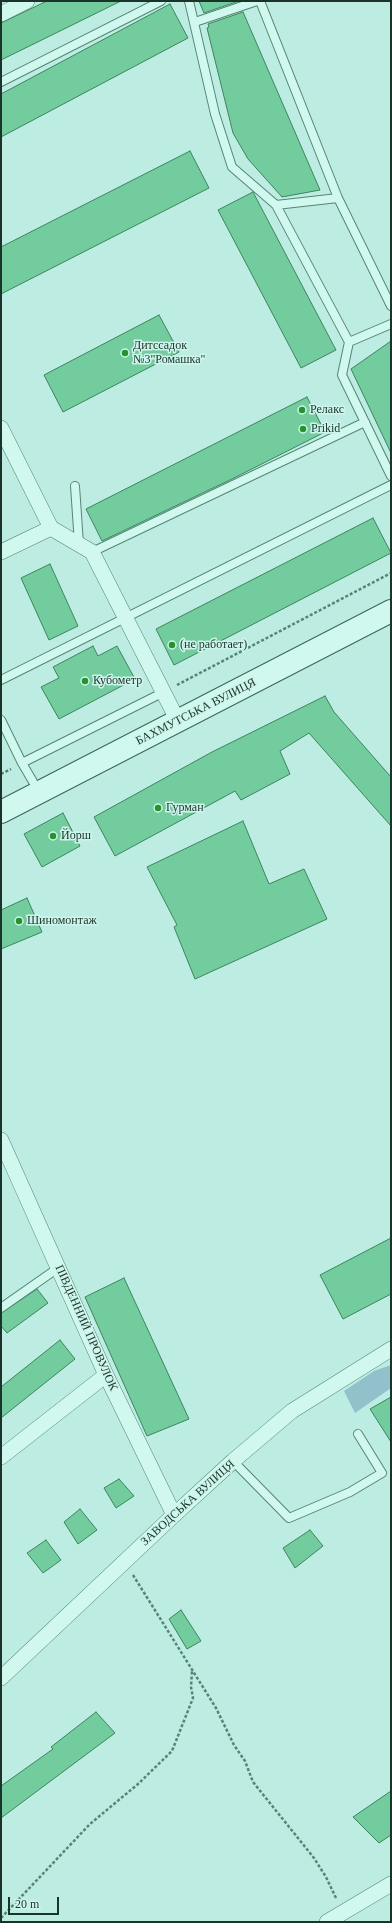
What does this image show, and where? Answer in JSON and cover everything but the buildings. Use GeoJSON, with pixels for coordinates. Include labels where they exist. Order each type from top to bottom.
{"type":"FeatureCollection","features":[{"type":"Feature","properties":{"kind":"street"},"geometry":{"type":"LineString","coordinates":[[1,14],[27,1]]}},
{"type":"Feature","properties":{"kind":"street"},"geometry":{"type":"LineString","coordinates":[[1,428],[51,528],[92,552],[178,721]]}},
{"type":"Feature","properties":{"kind":"street"},"geometry":{"type":"LineString","coordinates":[[1,552],[51,528]]}},
{"type":"Feature","properties":{"kind":"street","name":"БАХМУТСЬКА ВУЛИЦЯ"},"geometry":{"type":"LineString","coordinates":[[1,812],[391,611]]}},
{"type":"Feature","properties":{"kind":"street","name":"ПІВДЕННИЙ ПРОВУЛОК"},"geometry":{"type":"LineString","coordinates":[[1,1140],[4,1157],[58,1268],[106,1375],[174,1515]]}},
{"type":"Feature","properties":{"kind":"street","name":"ЗАВОДСЬКА ВУЛИЦЯ"},"geometry":{"type":"LineString","coordinates":[[1,1678],[233,1461],[292,1412],[391,1349]]}},
{"type":"Feature","properties":{"kind":"street"},"geometry":{"type":"LineString","coordinates":[[1,1457],[106,1375]]}},
{"type":"Feature","properties":{"kind":"street"},"geometry":{"type":"LineString","coordinates":[[327,1922],[391,1884]]}},
{"type":"Feature","properties":{"kind":"lane"},"geometry":{"type":"LineString","coordinates":[[1,82],[161,1]]}},
{"type":"Feature","properties":{"kind":"lane"},"geometry":{"type":"LineString","coordinates":[[189,1],[215,114],[232,167],[276,205],[349,342],[342,375],[391,476]]}},
{"type":"Feature","properties":{"kind":"lane"},"geometry":{"type":"LineString","coordinates":[[195,22],[258,1],[338,198],[391,306]]}},
{"type":"Feature","properties":{"kind":"lane"},"geometry":{"type":"LineString","coordinates":[[276,205],[338,198]]}},
{"type":"Feature","properties":{"kind":"lane"},"geometry":{"type":"LineString","coordinates":[[349,342],[391,324]]}},
{"type":"Feature","properties":{"kind":"lane"},"geometry":{"type":"LineString","coordinates":[[92,552],[365,422]]}},
{"type":"Feature","properties":{"kind":"lane"},"geometry":{"type":"LineString","coordinates":[[1,680],[391,485]]}},
{"type":"Feature","properties":{"kind":"lane"},"geometry":{"type":"LineString","coordinates":[[75,486],[79,544]]}},
{"type":"Feature","properties":{"kind":"lane"},"geometry":{"type":"LineString","coordinates":[[22,763],[164,692]]}},
{"type":"Feature","properties":{"kind":"lane"},"geometry":{"type":"LineString","coordinates":[[1,720],[22,763],[39,793]]}},
{"type":"Feature","properties":{"kind":"lane"},"geometry":{"type":"LineString","coordinates":[[1,1308],[58,1268]]}},
{"type":"Feature","properties":{"kind":"lane"},"geometry":{"type":"LineString","coordinates":[[233,1461],[289,1518],[350,1492],[382,1473],[358,1434]]}},
{"type":"Feature","properties":{"kind":"path"},"geometry":{"type":"LineString","coordinates":[[164,692],[391,573]]}},
{"type":"Feature","properties":{"kind":"path"},"geometry":{"type":"LineString","coordinates":[[125,1561],[216,1708],[234,1745],[244,1761],[253,1782],[314,1858],[326,1877],[343,1912]]}},
{"type":"Feature","properties":{"kind":"path"},"geometry":{"type":"LineString","coordinates":[[1,1918],[90,1824],[138,1784],[172,1751],[193,1698],[191,1687],[192,1671]]}},
{"type":"Feature","properties":{"kind":"shaded area"},"geometry":{"type":"Polygon","coordinates":[[[391,1365],[391,1388],[355,1413],[344,1391],[374,1371],[391,1365]]]}},
{"type":"Feature","properties":{"kind":"place","name":"Дитссадок №3\"Ромашка\""},"geometry":{"type":"Point","coordinates":[125,353]}},
{"type":"Feature","properties":{"kind":"place","name":"Релакс"},"geometry":{"type":"Point","coordinates":[302,410]}},
{"type":"Feature","properties":{"kind":"place","name":"Prikid"},"geometry":{"type":"Point","coordinates":[303,429]}},
{"type":"Feature","properties":{"kind":"place","name":"(не работает)"},"geometry":{"type":"Point","coordinates":[172,645]}},
{"type":"Feature","properties":{"kind":"place","name":"Кубометр"},"geometry":{"type":"Point","coordinates":[85,681]}},
{"type":"Feature","properties":{"kind":"place","name":"Гурман"},"geometry":{"type":"Point","coordinates":[158,808]}},
{"type":"Feature","properties":{"kind":"place","name":"Йорш"},"geometry":{"type":"Point","coordinates":[53,836]}},
{"type":"Feature","properties":{"kind":"place","name":"Шиномонтаж"},"geometry":{"type":"Point","coordinates":[19,921]}}]}
